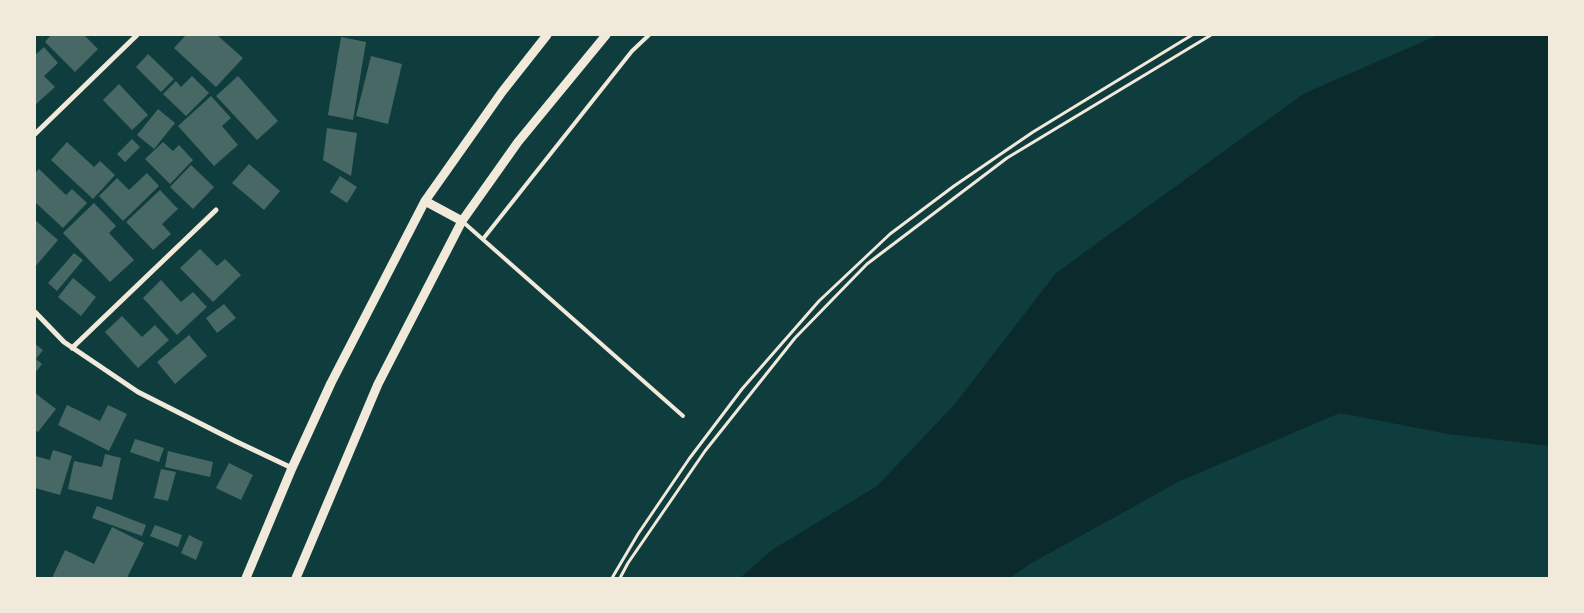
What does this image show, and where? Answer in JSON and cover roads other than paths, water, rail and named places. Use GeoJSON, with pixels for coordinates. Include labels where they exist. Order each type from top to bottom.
{"type":"FeatureCollection","features":[{"type":"Feature","properties":{"kind":"street"},"geometry":{"type":"LineString","coordinates":[[35,134],[137,35]]}},
{"type":"Feature","properties":{"kind":"street"},"geometry":{"type":"LineString","coordinates":[[246,578],[292,468],[331,383],[425,201],[502,92],[547,35]]}},
{"type":"Feature","properties":{"kind":"street"},"geometry":{"type":"LineString","coordinates":[[296,578],[378,384],[462,221],[518,142],[606,35]]}},
{"type":"Feature","properties":{"kind":"street"},"geometry":{"type":"LineString","coordinates":[[425,201],[462,221]]}},
{"type":"Feature","properties":{"kind":"street"},"geometry":{"type":"LineString","coordinates":[[72,348],[216,210]]}},
{"type":"Feature","properties":{"kind":"street"},"geometry":{"type":"LineString","coordinates":[[35,312],[64,342],[138,392],[292,468]]}},
{"type":"Feature","properties":{"kind":"lane"},"geometry":{"type":"LineString","coordinates":[[483,239],[632,51],[649,35]]}},
{"type":"Feature","properties":{"kind":"lane"},"geometry":{"type":"LineString","coordinates":[[462,221],[683,416]]}},
{"type":"Feature","properties":{"kind":"water"},"geometry":{"type":"Polygon","coordinates":[[[1438,35],[1549,35],[1549,446],[1448,434],[1340,413],[1180,481],[1030,564],[1010,578],[740,578],[772,550],[877,486],[954,405],[1056,273],[1303,94],[1438,35]]]}}]}
